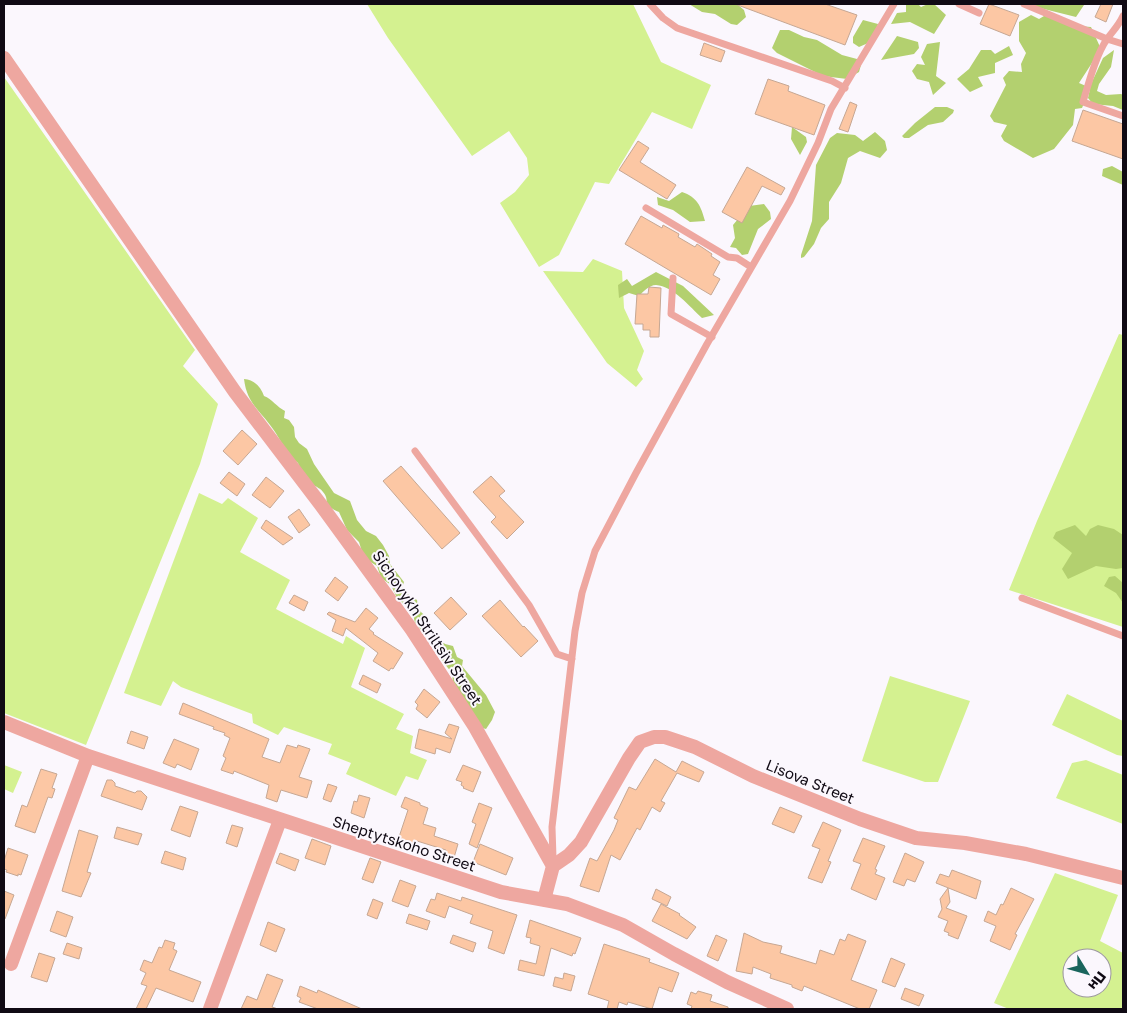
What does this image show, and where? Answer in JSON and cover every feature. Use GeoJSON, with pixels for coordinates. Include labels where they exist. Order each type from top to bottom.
{"type":"FeatureCollection","features":[{"type":"Feature","properties":{"kind":"street","name":"Sichovykh Striltsiv Street"},"geometry":{"type":"LineString","coordinates":[[4,58],[235,392],[321,505],[412,630],[475,727],[553,866]]}},
{"type":"Feature","properties":{"kind":"street","name":"Sheptytskoho Street"},"geometry":{"type":"LineString","coordinates":[[4,722],[88,756],[280,820],[501,892],[567,904],[623,924],[727,982],[787,1009]]}},
{"type":"Feature","properties":{"kind":"street","name":"Lisova Street"},"geometry":{"type":"LineString","coordinates":[[553,866],[569,855],[580,842],[618,775],[640,742],[654,737],[665,737],[695,747],[753,776],[860,819],[916,838],[965,843],[1026,854],[1123,878]]}},
{"type":"Feature","properties":{"kind":"street"},"geometry":{"type":"LineString","coordinates":[[11,964],[88,756]]}},
{"type":"Feature","properties":{"kind":"street"},"geometry":{"type":"LineString","coordinates":[[210,1009],[280,820]]}},
{"type":"Feature","properties":{"kind":"street"},"geometry":{"type":"LineString","coordinates":[[544,900],[553,866]]}},
{"type":"Feature","properties":{"kind":"lane"},"geometry":{"type":"LineString","coordinates":[[651,4],[663,18],[677,28],[832,81],[845,88]]}},
{"type":"Feature","properties":{"kind":"lane"},"geometry":{"type":"LineString","coordinates":[[553,866],[552,827],[572,659],[582,593],[595,551],[751,267],[790,201],[818,143],[831,109],[894,4]]}},
{"type":"Feature","properties":{"kind":"lane"},"geometry":{"type":"LineString","coordinates":[[959,4],[979,13]]}},
{"type":"Feature","properties":{"kind":"lane"},"geometry":{"type":"LineString","coordinates":[[1024,4],[1123,44]]}},
{"type":"Feature","properties":{"kind":"lane"},"geometry":{"type":"LineString","coordinates":[[1123,16],[1117,28],[1107,39],[1083,102],[1123,116]]}},
{"type":"Feature","properties":{"kind":"lane"},"geometry":{"type":"LineString","coordinates":[[646,208],[728,258],[736,258],[751,267]]}},
{"type":"Feature","properties":{"kind":"lane"},"geometry":{"type":"LineString","coordinates":[[673,278],[671,314],[712,337]]}},
{"type":"Feature","properties":{"kind":"lane"},"geometry":{"type":"LineString","coordinates":[[415,451],[529,605],[557,654],[572,659]]}},
{"type":"Feature","properties":{"kind":"lane"},"geometry":{"type":"LineString","coordinates":[[1022,598],[1123,636]]}},
{"type":"Feature","properties":{"kind":"green space"},"geometry":{"type":"Polygon","coordinates":[[[367,4],[633,4],[661,62],[711,85],[692,129],[652,112],[609,184],[595,182],[559,255],[539,267],[500,203],[515,192],[529,175],[527,158],[509,131],[472,156],[388,38],[367,4]]]}},
{"type":"Feature","properties":{"kind":"green space"},"geometry":{"type":"Polygon","coordinates":[[[689,4],[737,4],[744,10],[746,17],[737,25],[731,24],[715,14],[702,12],[689,4]]]}},
{"type":"Feature","properties":{"kind":"green space"},"geometry":{"type":"Polygon","coordinates":[[[906,4],[918,4],[921,7],[934,4],[946,15],[934,34],[910,22],[891,24],[897,13],[906,12],[906,4]]]}},
{"type":"Feature","properties":{"kind":"green space"},"geometry":{"type":"Polygon","coordinates":[[[1024,4],[1083,4],[1084,5],[1076,17],[1024,4]]]}},
{"type":"Feature","properties":{"kind":"green space"},"geometry":{"type":"Polygon","coordinates":[[[1049,13],[1079,26],[1091,27],[1101,49],[1079,83],[1086,86],[1085,101],[1082,108],[1075,109],[1073,125],[1054,149],[1033,158],[1004,141],[1001,136],[1007,125],[994,122],[990,116],[1006,85],[1003,78],[1009,71],[1022,72],[1021,64],[1026,53],[1019,41],[1019,22],[1031,15],[1039,19],[1049,13]]]}},
{"type":"Feature","properties":{"kind":"green space"},"geometry":{"type":"Polygon","coordinates":[[[863,20],[878,24],[875,40],[859,47],[853,43],[853,37],[863,20]]]}},
{"type":"Feature","properties":{"kind":"green space"},"geometry":{"type":"Polygon","coordinates":[[[780,30],[789,30],[804,37],[817,40],[842,55],[857,59],[861,65],[859,72],[847,79],[823,76],[777,53],[772,48],[780,30]]]}},
{"type":"Feature","properties":{"kind":"green space"},"geometry":{"type":"Polygon","coordinates":[[[897,36],[918,42],[919,48],[914,54],[881,60],[897,36]]]}},
{"type":"Feature","properties":{"kind":"green space"},"geometry":{"type":"Polygon","coordinates":[[[940,42],[936,76],[946,83],[933,95],[929,82],[917,79],[912,71],[917,64],[925,65],[921,57],[927,44],[940,42]]]}},
{"type":"Feature","properties":{"kind":"green space"},"geometry":{"type":"Polygon","coordinates":[[[1009,46],[1013,55],[995,63],[995,73],[978,77],[983,86],[970,92],[957,79],[969,69],[981,50],[991,50],[995,54],[1009,46]]]}},
{"type":"Feature","properties":{"kind":"green space"},"geometry":{"type":"Polygon","coordinates":[[[1114,50],[1111,67],[1099,84],[1097,91],[1106,95],[1123,95],[1123,110],[1113,106],[1093,104],[1088,98],[1091,84],[1103,58],[1114,50]]]}},
{"type":"Feature","properties":{"kind":"green space"},"geometry":{"type":"Polygon","coordinates":[[[4,77],[195,350],[183,366],[218,404],[200,464],[86,745],[4,713],[4,77]]]}},
{"type":"Feature","properties":{"kind":"green space"},"geometry":{"type":"Polygon","coordinates":[[[935,107],[947,107],[954,110],[943,122],[928,125],[909,138],[902,136],[915,123],[935,107]]]}},
{"type":"Feature","properties":{"kind":"green space"},"geometry":{"type":"Polygon","coordinates":[[[792,127],[806,137],[807,142],[800,155],[791,139],[792,127]]]}},
{"type":"Feature","properties":{"kind":"green space"},"geometry":{"type":"Polygon","coordinates":[[[875,132],[885,141],[887,150],[880,158],[860,151],[848,158],[841,183],[829,202],[829,219],[821,228],[814,244],[804,257],[801,258],[812,221],[816,165],[830,138],[837,133],[855,135],[863,141],[875,132]]]}},
{"type":"Feature","properties":{"kind":"green space"},"geometry":{"type":"Polygon","coordinates":[[[1112,166],[1123,172],[1123,185],[1102,176],[1103,169],[1112,166]]]}},
{"type":"Feature","properties":{"kind":"green space"},"geometry":{"type":"Polygon","coordinates":[[[682,192],[695,199],[705,221],[690,222],[673,210],[658,205],[657,197],[669,201],[682,192]]]}},
{"type":"Feature","properties":{"kind":"green space"},"geometry":{"type":"Polygon","coordinates":[[[764,204],[770,212],[771,219],[758,229],[748,254],[742,255],[736,248],[730,247],[735,238],[733,225],[749,206],[764,204]]]}},
{"type":"Feature","properties":{"kind":"green space"},"geometry":{"type":"Polygon","coordinates":[[[593,259],[622,271],[624,308],[644,351],[637,370],[643,379],[636,387],[607,363],[543,271],[583,272],[593,259]]]}},
{"type":"Feature","properties":{"kind":"green space"},"geometry":{"type":"Polygon","coordinates":[[[656,272],[683,286],[714,315],[702,318],[675,293],[662,286],[653,285],[639,296],[629,293],[619,298],[618,285],[627,279],[632,286],[656,272]]]}},
{"type":"Feature","properties":{"kind":"green space"},"geometry":{"type":"Polygon","coordinates":[[[1119,334],[1123,335],[1123,627],[1009,590],[1037,521],[1119,334]]]}},
{"type":"Feature","properties":{"kind":"green space"},"geometry":{"type":"Polygon","coordinates":[[[244,379],[254,382],[264,396],[285,411],[284,418],[289,420],[294,427],[295,437],[307,449],[314,464],[334,493],[350,501],[357,520],[366,531],[376,536],[383,545],[389,556],[390,564],[404,582],[402,588],[417,600],[420,610],[427,616],[430,622],[426,631],[421,630],[415,623],[412,610],[397,598],[391,585],[381,578],[377,566],[364,558],[359,542],[347,530],[339,512],[328,505],[322,491],[305,476],[298,463],[287,451],[251,401],[244,379]]]}},
{"type":"Feature","properties":{"kind":"green space"},"geometry":{"type":"Polygon","coordinates":[[[199,493],[222,504],[228,498],[258,518],[240,552],[290,580],[276,609],[343,644],[346,636],[365,648],[351,687],[404,714],[396,729],[413,736],[410,753],[427,760],[418,780],[406,776],[396,796],[346,774],[351,763],[328,754],[332,744],[284,727],[278,735],[253,723],[252,714],[181,687],[173,681],[161,706],[124,693],[199,493]]]}},
{"type":"Feature","properties":{"kind":"green space"},"geometry":{"type":"Polygon","coordinates":[[[1075,525],[1086,536],[1090,529],[1098,525],[1114,529],[1123,535],[1123,568],[1116,569],[1096,566],[1068,579],[1062,569],[1072,553],[1053,538],[1056,532],[1075,525]]]}},
{"type":"Feature","properties":{"kind":"green space"},"geometry":{"type":"Polygon","coordinates":[[[1115,576],[1123,583],[1123,603],[1116,593],[1104,586],[1109,577],[1115,576]]]}},
{"type":"Feature","properties":{"kind":"green space"},"geometry":{"type":"Polygon","coordinates":[[[440,639],[445,644],[453,646],[457,657],[463,660],[462,666],[486,695],[495,712],[486,729],[479,727],[453,684],[452,672],[442,659],[435,643],[440,639]]]}},
{"type":"Feature","properties":{"kind":"green space"},"geometry":{"type":"Polygon","coordinates":[[[890,676],[970,701],[938,782],[925,782],[862,761],[890,676]]]}},
{"type":"Feature","properties":{"kind":"green space"},"geometry":{"type":"Polygon","coordinates":[[[1067,694],[1123,721],[1123,756],[1052,725],[1067,694]]]}},
{"type":"Feature","properties":{"kind":"green space"},"geometry":{"type":"Polygon","coordinates":[[[1086,760],[1123,775],[1123,824],[1056,798],[1072,763],[1086,760]]]}},
{"type":"Feature","properties":{"kind":"green space"},"geometry":{"type":"Polygon","coordinates":[[[4,765],[22,772],[13,793],[4,789],[4,765]]]}},
{"type":"Feature","properties":{"kind":"green space"},"geometry":{"type":"Polygon","coordinates":[[[1055,873],[1118,895],[1100,941],[1123,953],[1123,1009],[1009,1009],[994,1003],[1055,873]]]}},
{"type":"Feature","properties":{"kind":"building"},"geometry":{"type":"Polygon","coordinates":[[[735,4],[825,4],[857,15],[845,45],[735,4]]]}},
{"type":"Feature","properties":{"kind":"building"},"geometry":{"type":"Polygon","coordinates":[[[989,4],[1019,15],[1010,36],[980,24],[989,4]]]}},
{"type":"Feature","properties":{"kind":"building"},"geometry":{"type":"Polygon","coordinates":[[[1101,4],[1113,4],[1106,22],[1095,17],[1101,4]]]}},
{"type":"Feature","properties":{"kind":"building"},"geometry":{"type":"Polygon","coordinates":[[[704,43],[725,51],[721,62],[700,55],[704,43]]]}},
{"type":"Feature","properties":{"kind":"building"},"geometry":{"type":"Polygon","coordinates":[[[768,79],[789,86],[788,91],[825,105],[814,135],[755,114],[768,79]]]}},
{"type":"Feature","properties":{"kind":"building"},"geometry":{"type":"Polygon","coordinates":[[[850,102],[857,105],[848,132],[839,129],[850,102]]]}},
{"type":"Feature","properties":{"kind":"building"},"geometry":{"type":"Polygon","coordinates":[[[1083,110],[1123,124],[1123,159],[1072,141],[1083,110]]]}},
{"type":"Feature","properties":{"kind":"building"},"geometry":{"type":"Polygon","coordinates":[[[638,141],[649,148],[640,162],[676,185],[667,199],[619,170],[638,141]]]}},
{"type":"Feature","properties":{"kind":"building"},"geometry":{"type":"Polygon","coordinates":[[[747,167],[785,188],[781,195],[762,186],[742,223],[722,212],[747,167]]]}},
{"type":"Feature","properties":{"kind":"building"},"geometry":{"type":"Polygon","coordinates":[[[641,216],[662,228],[663,225],[679,234],[678,237],[695,247],[697,244],[720,262],[713,275],[720,279],[711,295],[625,244],[641,216]]]}},
{"type":"Feature","properties":{"kind":"building"},"geometry":{"type":"Polygon","coordinates":[[[649,287],[661,288],[659,337],[650,337],[650,330],[643,330],[643,324],[635,324],[637,294],[648,294],[649,287]]]}},
{"type":"Feature","properties":{"kind":"building"},"geometry":{"type":"Polygon","coordinates":[[[242,430],[257,444],[238,465],[223,451],[242,430]]]}},
{"type":"Feature","properties":{"kind":"building"},"geometry":{"type":"Polygon","coordinates":[[[401,466],[460,533],[442,549],[383,481],[401,466]]]}},
{"type":"Feature","properties":{"kind":"building"},"geometry":{"type":"Polygon","coordinates":[[[229,472],[245,484],[237,496],[220,483],[229,472]]]}},
{"type":"Feature","properties":{"kind":"building"},"geometry":{"type":"Polygon","coordinates":[[[491,476],[505,491],[499,496],[524,522],[507,539],[491,522],[496,517],[473,492],[491,476]]]}},
{"type":"Feature","properties":{"kind":"building"},"geometry":{"type":"Polygon","coordinates":[[[266,477],[284,491],[270,508],[252,495],[266,477]]]}},
{"type":"Feature","properties":{"kind":"building"},"geometry":{"type":"Polygon","coordinates":[[[299,509],[310,525],[299,533],[288,517],[299,509]]]}},
{"type":"Feature","properties":{"kind":"building"},"geometry":{"type":"Polygon","coordinates":[[[266,520],[293,538],[283,545],[261,528],[266,520]]]}},
{"type":"Feature","properties":{"kind":"building"},"geometry":{"type":"Polygon","coordinates":[[[335,577],[348,587],[338,601],[325,591],[335,577]]]}},
{"type":"Feature","properties":{"kind":"building"},"geometry":{"type":"Polygon","coordinates":[[[294,595],[308,602],[304,611],[289,603],[294,595]]]}},
{"type":"Feature","properties":{"kind":"building"},"geometry":{"type":"Polygon","coordinates":[[[451,597],[467,614],[450,630],[434,613],[451,597]]]}},
{"type":"Feature","properties":{"kind":"building"},"geometry":{"type":"Polygon","coordinates":[[[500,600],[538,641],[521,657],[482,616],[500,600]]]}},
{"type":"Feature","properties":{"kind":"building"},"geometry":{"type":"Polygon","coordinates":[[[366,608],[378,618],[369,629],[373,634],[403,653],[393,669],[391,668],[389,671],[373,661],[378,653],[346,628],[343,636],[332,631],[336,620],[327,614],[329,612],[355,622],[366,608]]]}},
{"type":"Feature","properties":{"kind":"building"},"geometry":{"type":"Polygon","coordinates":[[[363,675],[381,684],[377,693],[359,684],[363,675]]]}},
{"type":"Feature","properties":{"kind":"building"},"geometry":{"type":"Polygon","coordinates":[[[424,689],[440,702],[427,718],[416,709],[418,705],[415,702],[424,689]]]}},
{"type":"Feature","properties":{"kind":"building"},"geometry":{"type":"Polygon","coordinates":[[[183,703],[269,739],[262,757],[280,763],[287,745],[297,748],[298,745],[310,749],[299,777],[312,781],[307,798],[281,790],[277,802],[266,798],[269,785],[234,771],[233,774],[221,770],[226,758],[223,756],[230,738],[224,735],[225,733],[213,729],[214,727],[179,714],[183,703]]]}},
{"type":"Feature","properties":{"kind":"building"},"geometry":{"type":"Polygon","coordinates":[[[449,724],[459,727],[450,753],[436,748],[435,754],[415,748],[419,729],[452,739],[445,733],[449,724]]]}},
{"type":"Feature","properties":{"kind":"building"},"geometry":{"type":"Polygon","coordinates":[[[131,731],[148,737],[144,749],[127,743],[131,731]]]}},
{"type":"Feature","properties":{"kind":"building"},"geometry":{"type":"Polygon","coordinates":[[[174,739],[199,749],[191,770],[177,764],[175,768],[163,763],[174,739]]]}},
{"type":"Feature","properties":{"kind":"building"},"geometry":{"type":"Polygon","coordinates":[[[655,759],[676,772],[682,761],[704,772],[699,782],[677,773],[661,801],[665,803],[660,812],[652,807],[640,830],[637,828],[620,860],[611,855],[599,892],[580,886],[590,858],[597,861],[614,830],[618,820],[614,818],[629,787],[636,790],[655,759]]]}},
{"type":"Feature","properties":{"kind":"building"},"geometry":{"type":"Polygon","coordinates":[[[463,765],[481,772],[473,792],[463,788],[462,782],[456,780],[463,765]]]}},
{"type":"Feature","properties":{"kind":"building"},"geometry":{"type":"Polygon","coordinates":[[[41,769],[57,774],[52,788],[55,789],[52,798],[48,797],[35,833],[15,826],[22,805],[27,807],[41,769]]]}},
{"type":"Feature","properties":{"kind":"building"},"geometry":{"type":"Polygon","coordinates":[[[107,780],[112,780],[115,786],[135,793],[141,791],[147,797],[142,810],[101,796],[107,780]]]}},
{"type":"Feature","properties":{"kind":"building"},"geometry":{"type":"Polygon","coordinates":[[[328,784],[337,787],[331,802],[323,799],[328,784]]]}},
{"type":"Feature","properties":{"kind":"building"},"geometry":{"type":"Polygon","coordinates":[[[359,795],[370,798],[364,818],[351,813],[354,801],[357,802],[359,795]]]}},
{"type":"Feature","properties":{"kind":"building"},"geometry":{"type":"Polygon","coordinates":[[[405,797],[428,808],[423,824],[436,828],[434,836],[458,844],[453,861],[444,858],[446,850],[417,841],[416,846],[398,840],[408,810],[401,807],[405,797]]]}},
{"type":"Feature","properties":{"kind":"building"},"geometry":{"type":"Polygon","coordinates":[[[479,803],[492,808],[477,848],[469,844],[476,824],[472,822],[479,803]]]}},
{"type":"Feature","properties":{"kind":"building"},"geometry":{"type":"Polygon","coordinates":[[[180,806],[198,812],[190,837],[171,830],[180,806]]]}},
{"type":"Feature","properties":{"kind":"building"},"geometry":{"type":"Polygon","coordinates":[[[780,807],[802,816],[794,833],[772,824],[780,807]]]}},
{"type":"Feature","properties":{"kind":"building"},"geometry":{"type":"Polygon","coordinates":[[[823,822],[841,830],[828,861],[831,862],[822,883],[808,878],[820,849],[812,846],[823,822]]]}},
{"type":"Feature","properties":{"kind":"building"},"geometry":{"type":"Polygon","coordinates":[[[232,825],[243,828],[237,847],[226,843],[232,825]]]}},
{"type":"Feature","properties":{"kind":"building"},"geometry":{"type":"Polygon","coordinates":[[[117,827],[142,834],[138,845],[114,838],[117,827]]]}},
{"type":"Feature","properties":{"kind":"building"},"geometry":{"type":"Polygon","coordinates":[[[79,830],[98,836],[87,872],[91,873],[81,897],[62,891],[79,830]]]}},
{"type":"Feature","properties":{"kind":"building"},"geometry":{"type":"Polygon","coordinates":[[[863,838],[885,846],[875,869],[877,870],[875,874],[885,878],[876,900],[851,889],[861,864],[853,861],[863,838]]]}},
{"type":"Feature","properties":{"kind":"building"},"geometry":{"type":"Polygon","coordinates":[[[312,839],[331,846],[325,865],[305,858],[312,839]]]}},
{"type":"Feature","properties":{"kind":"building"},"geometry":{"type":"Polygon","coordinates":[[[480,844],[513,858],[506,875],[473,862],[480,844]]]}},
{"type":"Feature","properties":{"kind":"building"},"geometry":{"type":"Polygon","coordinates":[[[8,848],[28,855],[21,875],[18,874],[18,876],[6,872],[7,870],[4,869],[8,848]]]}},
{"type":"Feature","properties":{"kind":"building"},"geometry":{"type":"Polygon","coordinates":[[[165,851],[186,858],[183,870],[161,863],[165,851]]]}},
{"type":"Feature","properties":{"kind":"building"},"geometry":{"type":"Polygon","coordinates":[[[280,853],[299,860],[295,871],[276,863],[280,853]]]}},
{"type":"Feature","properties":{"kind":"building"},"geometry":{"type":"Polygon","coordinates":[[[905,853],[924,862],[915,882],[907,879],[904,886],[893,882],[905,853]]]}},
{"type":"Feature","properties":{"kind":"building"},"geometry":{"type":"Polygon","coordinates":[[[370,858],[381,862],[373,883],[362,879],[370,858]]]}},
{"type":"Feature","properties":{"kind":"building"},"geometry":{"type":"Polygon","coordinates":[[[952,870],[981,881],[976,899],[936,883],[940,874],[949,877],[952,870]]]}},
{"type":"Feature","properties":{"kind":"building"},"geometry":{"type":"Polygon","coordinates":[[[400,880],[416,886],[408,907],[392,901],[400,880]]]}},
{"type":"Feature","properties":{"kind":"building"},"geometry":{"type":"Polygon","coordinates":[[[948,888],[950,902],[946,908],[967,916],[958,939],[944,931],[948,921],[938,917],[942,909],[940,899],[948,888]]]}},
{"type":"Feature","properties":{"kind":"building"},"geometry":{"type":"Polygon","coordinates":[[[1011,888],[1034,899],[1015,934],[1017,935],[1010,950],[990,941],[996,926],[984,921],[988,911],[996,915],[1011,888]]]}},
{"type":"Feature","properties":{"kind":"building"},"geometry":{"type":"Polygon","coordinates":[[[656,889],[671,897],[667,906],[652,899],[656,889]]]}},
{"type":"Feature","properties":{"kind":"building"},"geometry":{"type":"Polygon","coordinates":[[[4,891],[14,895],[5,919],[4,919],[4,891]]]}},
{"type":"Feature","properties":{"kind":"building"},"geometry":{"type":"Polygon","coordinates":[[[437,893],[461,901],[462,897],[517,915],[504,954],[488,948],[493,931],[470,923],[473,915],[449,906],[445,918],[426,911],[431,899],[435,900],[437,893]]]}},
{"type":"Feature","properties":{"kind":"building"},"geometry":{"type":"Polygon","coordinates":[[[373,899],[383,903],[377,919],[367,915],[373,899]]]}},
{"type":"Feature","properties":{"kind":"building"},"geometry":{"type":"Polygon","coordinates":[[[661,904],[680,914],[696,927],[687,939],[652,921],[661,904]]]}},
{"type":"Feature","properties":{"kind":"building"},"geometry":{"type":"Polygon","coordinates":[[[57,911],[73,917],[66,937],[50,931],[57,911]]]}},
{"type":"Feature","properties":{"kind":"building"},"geometry":{"type":"Polygon","coordinates":[[[409,914],[430,921],[427,930],[406,923],[409,914]]]}},
{"type":"Feature","properties":{"kind":"building"},"geometry":{"type":"Polygon","coordinates":[[[530,920],[581,938],[575,954],[573,953],[572,956],[551,948],[544,976],[518,970],[520,960],[536,964],[540,946],[530,943],[531,938],[526,937],[530,920]]]}},
{"type":"Feature","properties":{"kind":"building"},"geometry":{"type":"Polygon","coordinates":[[[268,922],[285,929],[276,952],[260,945],[268,922]]]}},
{"type":"Feature","properties":{"kind":"building"},"geometry":{"type":"Polygon","coordinates":[[[744,933],[763,942],[782,946],[780,953],[816,964],[820,950],[834,955],[840,939],[845,941],[848,934],[866,941],[851,980],[877,990],[869,1009],[860,1009],[804,986],[802,991],[792,987],[792,985],[770,978],[771,974],[753,967],[752,974],[736,971],[744,933]]]}},
{"type":"Feature","properties":{"kind":"building"},"geometry":{"type":"Polygon","coordinates":[[[453,935],[476,943],[473,952],[450,943],[453,935]]]}},
{"type":"Feature","properties":{"kind":"building"},"geometry":{"type":"Polygon","coordinates":[[[716,935],[727,940],[718,961],[707,956],[716,935]]]}},
{"type":"Feature","properties":{"kind":"building"},"geometry":{"type":"Polygon","coordinates":[[[165,940],[175,943],[173,949],[177,951],[169,970],[201,982],[193,1002],[156,988],[146,1009],[136,1009],[147,986],[141,984],[146,973],[140,970],[144,960],[152,963],[159,947],[162,948],[165,940]]]}},
{"type":"Feature","properties":{"kind":"building"},"geometry":{"type":"Polygon","coordinates":[[[67,943],[82,948],[79,959],[63,954],[67,943]]]}},
{"type":"Feature","properties":{"kind":"building"},"geometry":{"type":"Polygon","coordinates":[[[604,944],[650,959],[649,962],[679,973],[672,992],[659,987],[652,1009],[628,1002],[627,1005],[619,1002],[617,1009],[607,1009],[609,1001],[588,994],[604,944]]]}},
{"type":"Feature","properties":{"kind":"building"},"geometry":{"type":"Polygon","coordinates":[[[39,953],[55,958],[47,982],[31,977],[39,953]]]}},
{"type":"Feature","properties":{"kind":"building"},"geometry":{"type":"Polygon","coordinates":[[[891,958],[905,964],[895,987],[882,982],[891,958]]]}},
{"type":"Feature","properties":{"kind":"building"},"geometry":{"type":"Polygon","coordinates":[[[564,973],[575,976],[571,991],[553,986],[555,977],[563,979],[564,973]]]}},
{"type":"Feature","properties":{"kind":"building"},"geometry":{"type":"Polygon","coordinates":[[[267,974],[283,980],[272,1007],[278,1009],[241,1009],[247,996],[257,1000],[267,974]]]}},
{"type":"Feature","properties":{"kind":"building"},"geometry":{"type":"Polygon","coordinates":[[[300,986],[317,993],[318,990],[362,1009],[318,1009],[299,1002],[301,998],[297,996],[300,986]]]}},
{"type":"Feature","properties":{"kind":"building"},"geometry":{"type":"Polygon","coordinates":[[[905,988],[924,995],[919,1006],[901,999],[905,988]]]}},
{"type":"Feature","properties":{"kind":"building"},"geometry":{"type":"Polygon","coordinates":[[[698,991],[712,995],[710,1001],[728,1007],[728,1009],[691,1009],[692,1006],[687,1004],[691,992],[696,994],[698,991]]]}}]}
